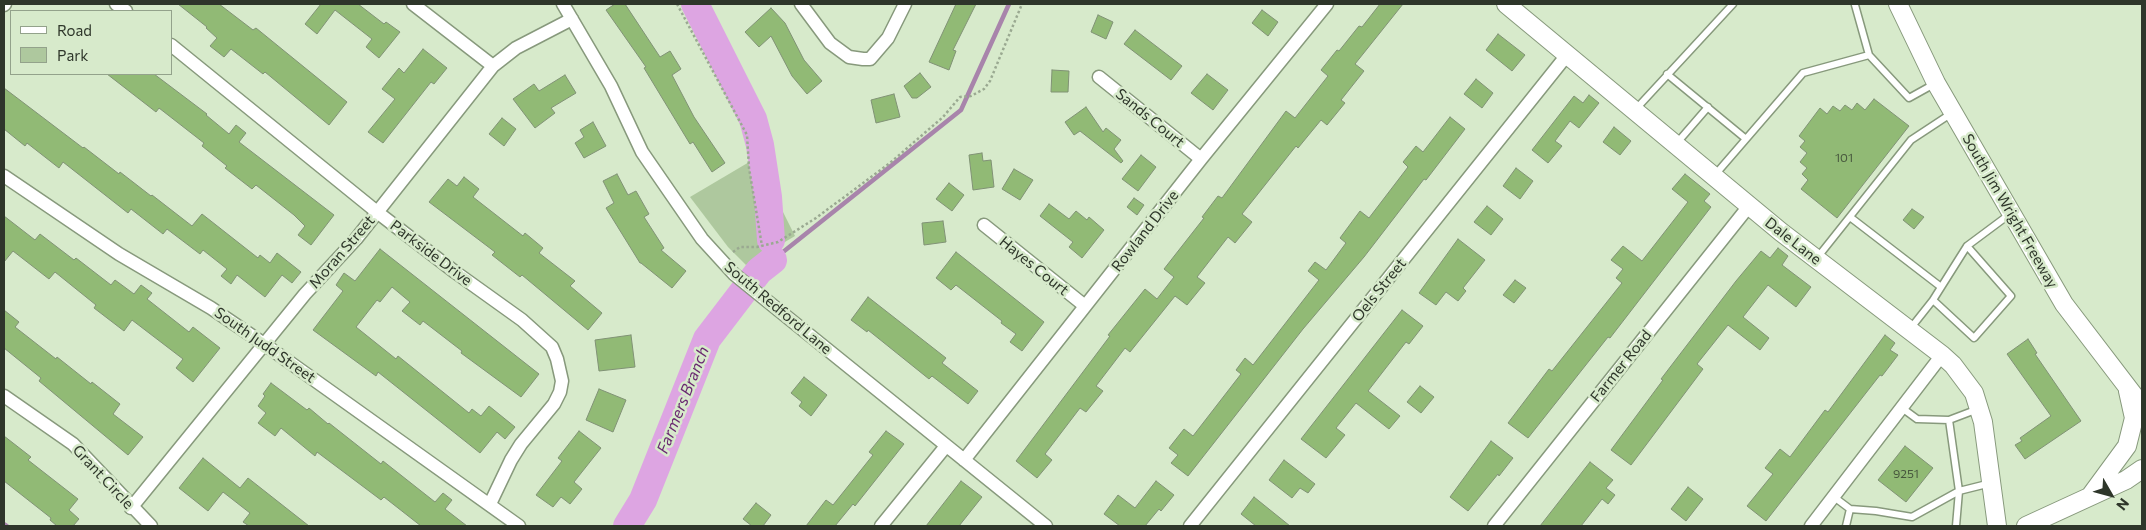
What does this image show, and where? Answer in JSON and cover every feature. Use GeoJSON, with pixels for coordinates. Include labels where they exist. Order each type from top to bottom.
{"type":"FeatureCollection","features":[{"type":"Feature","properties":{"kind":"main road","name":"Dale Lane"},"geometry":{"type":"LineString","coordinates":[[1506,4],[1749,206],[1942,355],[1974,393],[1980,409],[1984,422],[1990,483],[1997,526]]}},
{"type":"Feature","properties":{"kind":"main road","name":"South Jim Wright Freeway"},"geometry":{"type":"LineString","coordinates":[[1898,4],[1936,83],[2064,304],[2142,406]]}},
{"type":"Feature","properties":{"kind":"main road"},"geometry":{"type":"LineString","coordinates":[[2089,497],[2127,446],[2134,418],[2127,386]]}},
{"type":"Feature","properties":{"kind":"main road"},"geometry":{"type":"LineString","coordinates":[[2026,526],[2116,485],[2142,469]]}},
{"type":"Feature","properties":{"kind":"main road"},"geometry":{"type":"LineString","coordinates":[[2116,485],[2142,481]]}},
{"type":"Feature","properties":{"kind":"street"},"geometry":{"type":"LineString","coordinates":[[413,4],[493,66]]}},
{"type":"Feature","properties":{"kind":"street","name":"South Redford Lane"},"geometry":{"type":"LineString","coordinates":[[563,4],[611,86],[642,152],[702,239],[734,274],[1046,526]]}},
{"type":"Feature","properties":{"kind":"street"},"geometry":{"type":"LineString","coordinates":[[801,4],[830,43],[849,56],[870,58],[888,38],[904,4]]}},
{"type":"Feature","properties":{"kind":"street","name":"Rowland Drive"},"geometry":{"type":"LineString","coordinates":[[964,460],[1323,5]]}},
{"type":"Feature","properties":{"kind":"street","name":"Moran Street"},"geometry":{"type":"LineString","coordinates":[[132,508],[305,294],[356,239],[493,66],[516,48],[572,19]]}},
{"type":"Feature","properties":{"kind":"street","name":"Parkside Drive"},"geometry":{"type":"LineString","coordinates":[[172,46],[377,212],[455,272],[522,320],[552,347],[558,359],[562,381],[560,392],[554,404],[516,452],[490,504]]}},
{"type":"Feature","properties":{"kind":"street","name":"Oels Street"},"geometry":{"type":"LineString","coordinates":[[1190,526],[1567,55]]}},
{"type":"Feature","properties":{"kind":"street","name":"Sands Court"},"geometry":{"type":"LineString","coordinates":[[1099,77],[1201,159]]}},
{"type":"Feature","properties":{"kind":"street","name":"South Judd Street"},"geometry":{"type":"LineString","coordinates":[[4,176],[119,254],[211,308],[264,344],[519,526]]}},
{"type":"Feature","properties":{"kind":"street","name":"Farmer Road"},"geometry":{"type":"LineString","coordinates":[[1494,526],[1749,206]]}},
{"type":"Feature","properties":{"kind":"street","name":"Hayes Court"},"geometry":{"type":"LineString","coordinates":[[984,225],[1085,306]]}},
{"type":"Feature","properties":{"kind":"street"},"geometry":{"type":"LineString","coordinates":[[1811,526],[1942,355]]}},
{"type":"Feature","properties":{"kind":"street","name":"Grant Circle"},"geometry":{"type":"LineString","coordinates":[[4,396],[73,444],[151,526]]}},
{"type":"Feature","properties":{"kind":"street"},"geometry":{"type":"LineString","coordinates":[[880,526],[946,446]]}},
{"type":"Feature","properties":{"kind":"lane"},"geometry":{"type":"LineString","coordinates":[[1635,111],[1733,4]]}},
{"type":"Feature","properties":{"kind":"lane"},"geometry":{"type":"LineString","coordinates":[[1856,4],[1869,55],[1908,98],[1936,83]]}},
{"type":"Feature","properties":{"kind":"lane"},"geometry":{"type":"LineString","coordinates":[[1714,176],[1803,73],[1869,55]]}},
{"type":"Feature","properties":{"kind":"lane"},"geometry":{"type":"LineString","coordinates":[[1667,74],[1746,139]]}},
{"type":"Feature","properties":{"kind":"lane"},"geometry":{"type":"LineString","coordinates":[[1675,145],[1708,107]]}},
{"type":"Feature","properties":{"kind":"lane"},"geometry":{"type":"LineString","coordinates":[[1816,259],[1910,140],[1953,112]]}},
{"type":"Feature","properties":{"kind":"lane"},"geometry":{"type":"LineString","coordinates":[[1909,330],[1933,300],[1967,246],[2011,214]]}},
{"type":"Feature","properties":{"kind":"lane"},"geometry":{"type":"LineString","coordinates":[[1850,217],[1941,287]]}},
{"type":"Feature","properties":{"kind":"lane"},"geometry":{"type":"LineString","coordinates":[[1933,300],[1974,338],[2011,296],[1967,246]]}},
{"type":"Feature","properties":{"kind":"lane"},"geometry":{"type":"LineString","coordinates":[[1902,408],[1916,419],[1949,420],[1980,409]]}},
{"type":"Feature","properties":{"kind":"lane"},"geometry":{"type":"LineString","coordinates":[[1949,420],[1959,491],[1956,526]]}},
{"type":"Feature","properties":{"kind":"lane"},"geometry":{"type":"LineString","coordinates":[[1834,497],[1850,509],[1912,517],[1959,491],[1990,483]]}},
{"type":"Feature","properties":{"kind":"lane"},"geometry":{"type":"LineString","coordinates":[[1846,526],[1850,509]]}},
{"type":"Feature","properties":{"kind":"path"},"geometry":{"type":"LineString","coordinates":[[677,4],[747,135],[749,168],[762,246]]}},
{"type":"Feature","properties":{"kind":"path"},"geometry":{"type":"LineString","coordinates":[[723,261],[740,247],[762,246],[778,242],[816,218],[890,163],[943,117],[960,97],[971,96],[984,89],[990,81],[1022,4]]}},
{"type":"Feature","properties":{"kind":"green space"},"geometry":{"type":"Polygon","coordinates":[[[756,158],[795,236],[746,265],[728,247],[690,197],[756,158]]]}},
{"type":"Feature","properties":{"kind":"building"},"geometry":{"type":"Polygon","coordinates":[[[178,4],[219,4],[253,30],[256,28],[347,102],[329,125],[265,72],[263,74],[231,49],[224,57],[210,46],[217,38],[207,27],[178,4]]]}},
{"type":"Feature","properties":{"kind":"building"},"geometry":{"type":"Polygon","coordinates":[[[321,4],[358,4],[384,24],[386,22],[400,32],[379,58],[366,47],[372,39],[335,10],[317,34],[305,24],[321,4]]]}},
{"type":"Feature","properties":{"kind":"building"},"geometry":{"type":"Polygon","coordinates":[[[615,4],[625,4],[660,57],[670,51],[681,69],[672,75],[694,117],[725,163],[712,172],[693,142],[690,144],[644,68],[646,67],[606,10],[615,4]]]}},
{"type":"Feature","properties":{"kind":"building"},"geometry":{"type":"Polygon","coordinates":[[[956,4],[976,4],[953,50],[956,51],[949,70],[929,62],[956,4]]]}},
{"type":"Feature","properties":{"kind":"building"},"geometry":{"type":"Polygon","coordinates":[[[1380,4],[1403,4],[1355,64],[1364,71],[1341,100],[1345,103],[1327,125],[1321,120],[1298,148],[1296,146],[1242,214],[1252,222],[1235,243],[1228,237],[1197,277],[1205,283],[1187,305],[1175,296],[1130,352],[1125,348],[1096,386],[1103,391],[1086,412],[1080,408],[1045,454],[1052,460],[1037,478],[1016,461],[1110,336],[1108,335],[1145,289],[1157,299],[1174,277],[1164,269],[1204,218],[1202,217],[1218,196],[1222,198],[1286,111],[1295,118],[1328,76],[1321,70],[1359,26],[1362,27],[1380,4]]]}},
{"type":"Feature","properties":{"kind":"building"},"geometry":{"type":"Polygon","coordinates":[[[771,8],[785,23],[804,60],[822,81],[807,94],[792,76],[771,36],[759,47],[745,32],[771,8]]]}},
{"type":"Feature","properties":{"kind":"building"},"geometry":{"type":"Polygon","coordinates":[[[1262,10],[1278,22],[1268,36],[1252,23],[1262,10]]]}},
{"type":"Feature","properties":{"kind":"building"},"geometry":{"type":"Polygon","coordinates":[[[1098,15],[1113,22],[1106,39],[1091,32],[1098,15]]]}},
{"type":"Feature","properties":{"kind":"building"},"geometry":{"type":"Polygon","coordinates":[[[1135,30],[1182,66],[1171,80],[1124,44],[1135,30]]]}},
{"type":"Feature","properties":{"kind":"building"},"geometry":{"type":"Polygon","coordinates":[[[1498,34],[1525,55],[1512,71],[1486,50],[1498,34]]]}},
{"type":"Feature","properties":{"kind":"building"},"geometry":{"type":"Polygon","coordinates":[[[423,49],[447,68],[434,84],[431,82],[383,143],[368,132],[395,99],[382,89],[399,68],[404,73],[423,49]]]}},
{"type":"Feature","properties":{"kind":"building"},"geometry":{"type":"Polygon","coordinates":[[[1052,70],[1069,71],[1068,92],[1051,92],[1052,70]]]}},
{"type":"Feature","properties":{"kind":"building"},"geometry":{"type":"Polygon","coordinates":[[[920,73],[931,87],[917,98],[912,98],[904,86],[920,73]]]}},
{"type":"Feature","properties":{"kind":"building"},"geometry":{"type":"Polygon","coordinates":[[[1207,74],[1228,90],[1213,110],[1191,93],[1207,74]]]}},
{"type":"Feature","properties":{"kind":"building"},"geometry":{"type":"Polygon","coordinates":[[[108,75],[155,75],[207,114],[229,134],[236,125],[246,133],[239,142],[334,215],[311,245],[298,235],[305,226],[294,215],[256,185],[252,189],[225,168],[227,166],[202,146],[204,143],[159,108],[156,112],[108,75]]]}},
{"type":"Feature","properties":{"kind":"building"},"geometry":{"type":"Polygon","coordinates":[[[565,75],[576,93],[551,108],[555,113],[535,128],[513,99],[534,84],[539,91],[565,75]]]}},
{"type":"Feature","properties":{"kind":"building"},"geometry":{"type":"Polygon","coordinates":[[[1476,79],[1493,93],[1482,108],[1464,94],[1476,79]]]}},
{"type":"Feature","properties":{"kind":"building"},"geometry":{"type":"Polygon","coordinates":[[[4,88],[83,148],[119,174],[120,172],[192,226],[202,214],[258,258],[260,255],[270,263],[277,253],[301,272],[292,283],[282,275],[265,297],[237,275],[231,284],[221,276],[227,269],[203,250],[200,254],[167,229],[163,234],[131,209],[128,213],[63,162],[59,168],[27,143],[25,146],[4,129],[4,88]]]}},
{"type":"Feature","properties":{"kind":"building"},"geometry":{"type":"Polygon","coordinates":[[[894,94],[900,117],[876,123],[871,100],[894,94]]]}},
{"type":"Feature","properties":{"kind":"building"},"geometry":{"type":"Polygon","coordinates":[[[1589,95],[1599,103],[1579,128],[1570,121],[1555,141],[1562,146],[1548,163],[1532,150],[1574,96],[1583,103],[1589,95]]]}},
{"type":"Feature","properties":{"kind":"building"},"geometry":{"type":"Polygon","coordinates":[[[1874,99],[1909,126],[1837,218],[1801,189],[1808,180],[1802,174],[1807,168],[1800,162],[1807,153],[1800,147],[1805,141],[1799,136],[1820,108],[1827,114],[1833,106],[1840,111],[1845,105],[1852,110],[1857,103],[1865,110],[1874,99]]]}},
{"type":"Feature","properties":{"kind":"building"},"geometry":{"type":"Polygon","coordinates":[[[1086,107],[1103,132],[1106,128],[1121,140],[1114,149],[1123,161],[1121,163],[1080,131],[1074,135],[1065,122],[1086,107]]]}},
{"type":"Feature","properties":{"kind":"building"},"geometry":{"type":"Polygon","coordinates":[[[1450,117],[1465,129],[1364,257],[1303,329],[1188,476],[1171,463],[1178,455],[1169,448],[1184,429],[1193,436],[1241,374],[1236,370],[1245,358],[1253,365],[1319,280],[1308,271],[1315,262],[1326,270],[1346,243],[1340,238],[1360,211],[1369,218],[1408,167],[1403,162],[1416,146],[1423,152],[1450,117]]]}},
{"type":"Feature","properties":{"kind":"building"},"geometry":{"type":"Polygon","coordinates":[[[502,118],[516,129],[504,146],[489,134],[502,118]]]}},
{"type":"Feature","properties":{"kind":"building"},"geometry":{"type":"Polygon","coordinates":[[[593,122],[606,146],[584,158],[575,143],[584,137],[580,130],[593,122]]]}},
{"type":"Feature","properties":{"kind":"building"},"geometry":{"type":"Polygon","coordinates":[[[1614,127],[1631,141],[1620,155],[1603,142],[1614,127]]]}},
{"type":"Feature","properties":{"kind":"building"},"geometry":{"type":"Polygon","coordinates":[[[982,153],[983,161],[991,160],[994,187],[973,190],[969,155],[982,153]]]}},
{"type":"Feature","properties":{"kind":"building"},"geometry":{"type":"Polygon","coordinates":[[[1141,155],[1156,167],[1138,191],[1122,179],[1141,155]]]}},
{"type":"Feature","properties":{"kind":"building"},"geometry":{"type":"Polygon","coordinates":[[[1516,168],[1533,181],[1520,199],[1503,186],[1516,168]]]}},
{"type":"Feature","properties":{"kind":"building"},"geometry":{"type":"Polygon","coordinates":[[[1014,169],[1033,180],[1020,200],[1002,189],[1014,169]]]}},
{"type":"Feature","properties":{"kind":"building"},"geometry":{"type":"Polygon","coordinates":[[[617,174],[628,195],[636,191],[649,214],[644,217],[664,248],[661,250],[686,271],[672,288],[640,263],[606,208],[614,203],[603,181],[617,174]]]}},
{"type":"Feature","properties":{"kind":"building"},"geometry":{"type":"Polygon","coordinates":[[[1685,174],[1710,194],[1704,201],[1711,207],[1610,338],[1608,337],[1528,438],[1508,423],[1549,369],[1552,371],[1622,283],[1616,278],[1623,269],[1611,260],[1623,246],[1642,261],[1688,202],[1672,189],[1685,174]]]}},
{"type":"Feature","properties":{"kind":"building"},"geometry":{"type":"Polygon","coordinates":[[[464,177],[479,189],[473,197],[523,236],[525,233],[543,248],[539,253],[575,281],[570,286],[602,313],[588,330],[522,275],[520,277],[492,255],[495,252],[429,202],[448,179],[457,186],[464,177]]]}},
{"type":"Feature","properties":{"kind":"building"},"geometry":{"type":"Polygon","coordinates":[[[949,183],[964,195],[952,211],[936,199],[949,183]]]}},
{"type":"Feature","properties":{"kind":"building"},"geometry":{"type":"Polygon","coordinates":[[[1134,198],[1144,205],[1137,215],[1127,207],[1134,198]]]}},
{"type":"Feature","properties":{"kind":"building"},"geometry":{"type":"Polygon","coordinates":[[[1049,204],[1069,219],[1076,211],[1087,220],[1089,217],[1104,230],[1082,258],[1069,247],[1073,242],[1040,216],[1049,204]]]}},
{"type":"Feature","properties":{"kind":"building"},"geometry":{"type":"Polygon","coordinates":[[[1487,206],[1503,219],[1491,235],[1474,222],[1487,206]]]}},
{"type":"Feature","properties":{"kind":"building"},"geometry":{"type":"Polygon","coordinates":[[[1912,209],[1924,217],[1914,229],[1903,220],[1912,209]]]}},
{"type":"Feature","properties":{"kind":"building"},"geometry":{"type":"Polygon","coordinates":[[[4,216],[35,240],[40,234],[74,260],[76,258],[111,285],[115,280],[134,294],[141,285],[152,293],[147,299],[189,332],[193,327],[220,348],[193,382],[176,368],[183,359],[132,320],[124,331],[94,308],[96,305],[55,272],[49,279],[13,251],[4,262],[4,216]]]}},
{"type":"Feature","properties":{"kind":"building"},"geometry":{"type":"Polygon","coordinates":[[[943,221],[946,242],[924,245],[922,223],[943,221]]]}},
{"type":"Feature","properties":{"kind":"building"},"geometry":{"type":"Polygon","coordinates":[[[1458,239],[1485,260],[1463,288],[1466,291],[1458,301],[1446,292],[1436,305],[1419,293],[1458,239]]]}},
{"type":"Feature","properties":{"kind":"building"},"geometry":{"type":"Polygon","coordinates":[[[1778,248],[1788,256],[1782,265],[1811,287],[1796,307],[1768,285],[1743,317],[1769,338],[1760,350],[1728,325],[1697,364],[1703,369],[1631,465],[1611,450],[1663,380],[1661,379],[1736,281],[1761,251],[1770,258],[1778,248]]]}},
{"type":"Feature","properties":{"kind":"building"},"geometry":{"type":"Polygon","coordinates":[[[380,249],[539,374],[521,397],[461,353],[462,351],[423,321],[420,325],[402,311],[410,302],[392,287],[380,302],[377,300],[356,327],[396,359],[398,356],[469,413],[472,409],[481,416],[489,406],[515,427],[505,439],[497,432],[480,453],[378,372],[376,376],[313,330],[343,291],[336,285],[344,273],[355,281],[380,249]]]}},
{"type":"Feature","properties":{"kind":"building"},"geometry":{"type":"Polygon","coordinates":[[[956,252],[1044,322],[1022,351],[1010,342],[1016,334],[1001,323],[1002,321],[956,285],[951,290],[936,278],[956,252]]]}},
{"type":"Feature","properties":{"kind":"building"},"geometry":{"type":"Polygon","coordinates":[[[1515,280],[1526,288],[1514,303],[1503,295],[1515,280]]]}},
{"type":"Feature","properties":{"kind":"building"},"geometry":{"type":"Polygon","coordinates":[[[868,297],[946,358],[942,363],[978,391],[968,404],[932,376],[929,379],[868,330],[867,332],[851,320],[868,297]]]}},
{"type":"Feature","properties":{"kind":"building"},"geometry":{"type":"Polygon","coordinates":[[[4,310],[19,322],[15,327],[56,359],[57,357],[120,404],[113,414],[143,437],[128,455],[39,381],[41,378],[4,348],[4,310]]]}},
{"type":"Feature","properties":{"kind":"building"},"geometry":{"type":"Polygon","coordinates":[[[1402,310],[1423,326],[1409,344],[1406,342],[1368,391],[1400,416],[1389,429],[1356,403],[1336,428],[1345,435],[1326,458],[1301,439],[1402,310]]]}},
{"type":"Feature","properties":{"kind":"building"},"geometry":{"type":"Polygon","coordinates":[[[631,335],[635,367],[599,371],[595,340],[631,335]]]}},
{"type":"Feature","properties":{"kind":"building"},"geometry":{"type":"Polygon","coordinates":[[[1885,335],[1895,343],[1890,350],[1898,355],[1882,376],[1880,375],[1766,521],[1747,506],[1773,474],[1765,468],[1780,449],[1790,457],[1825,410],[1828,412],[1885,335]]]}},
{"type":"Feature","properties":{"kind":"building"},"geometry":{"type":"Polygon","coordinates":[[[2028,339],[2037,353],[2035,354],[2081,421],[2025,459],[2015,445],[2022,441],[2020,438],[2051,416],[2007,354],[2028,339]]]}},
{"type":"Feature","properties":{"kind":"building"},"geometry":{"type":"Polygon","coordinates":[[[804,377],[827,395],[811,416],[799,406],[802,402],[791,393],[804,377]]]}},
{"type":"Feature","properties":{"kind":"building"},"geometry":{"type":"Polygon","coordinates":[[[271,383],[307,410],[309,408],[381,464],[383,461],[435,502],[443,493],[452,500],[445,509],[467,526],[421,526],[384,497],[381,500],[317,452],[315,456],[281,428],[275,436],[258,423],[266,413],[258,406],[265,396],[263,394],[271,383]]]}},
{"type":"Feature","properties":{"kind":"building"},"geometry":{"type":"Polygon","coordinates":[[[1420,386],[1434,397],[1421,413],[1407,402],[1420,386]]]}},
{"type":"Feature","properties":{"kind":"building"},"geometry":{"type":"Polygon","coordinates":[[[599,389],[626,400],[613,432],[586,420],[599,389]]]}},
{"type":"Feature","properties":{"kind":"building"},"geometry":{"type":"Polygon","coordinates":[[[579,431],[601,448],[574,482],[582,489],[570,504],[561,497],[553,507],[536,495],[562,461],[558,458],[579,431]]]}},
{"type":"Feature","properties":{"kind":"building"},"geometry":{"type":"Polygon","coordinates":[[[886,431],[904,444],[855,506],[853,504],[835,526],[806,526],[826,500],[833,505],[873,455],[869,452],[886,431]]]}},
{"type":"Feature","properties":{"kind":"building"},"geometry":{"type":"Polygon","coordinates":[[[4,436],[31,457],[28,460],[78,499],[69,510],[79,519],[73,526],[57,526],[50,520],[51,518],[4,481],[4,436]]]}},
{"type":"Feature","properties":{"kind":"building"},"geometry":{"type":"Polygon","coordinates":[[[1491,441],[1513,458],[1468,511],[1450,497],[1491,441]]]}},
{"type":"Feature","properties":{"kind":"building"},"geometry":{"type":"Polygon","coordinates":[[[1905,446],[1933,468],[1906,502],[1878,480],[1905,446]]]}},
{"type":"Feature","properties":{"kind":"building"},"geometry":{"type":"Polygon","coordinates":[[[203,458],[240,488],[248,478],[309,526],[249,526],[243,522],[250,513],[223,492],[208,511],[179,488],[203,458]]]}},
{"type":"Feature","properties":{"kind":"building"},"geometry":{"type":"Polygon","coordinates":[[[1284,460],[1315,484],[1308,493],[1300,488],[1292,498],[1269,480],[1284,460]]]}},
{"type":"Feature","properties":{"kind":"building"},"geometry":{"type":"Polygon","coordinates":[[[1590,462],[1613,480],[1606,488],[1615,495],[1608,504],[1602,499],[1581,526],[1540,526],[1590,462]]]}},
{"type":"Feature","properties":{"kind":"building"},"geometry":{"type":"Polygon","coordinates":[[[961,481],[982,497],[959,526],[926,526],[961,481]]]}},
{"type":"Feature","properties":{"kind":"building"},"geometry":{"type":"Polygon","coordinates":[[[1156,481],[1174,495],[1145,526],[1120,526],[1104,514],[1118,495],[1135,508],[1156,481]]]}},
{"type":"Feature","properties":{"kind":"building"},"geometry":{"type":"Polygon","coordinates":[[[1688,487],[1703,499],[1686,521],[1671,509],[1688,487]]]}},
{"type":"Feature","properties":{"kind":"building"},"geometry":{"type":"Polygon","coordinates":[[[1254,497],[1290,526],[1256,526],[1241,514],[1254,497]]]}},
{"type":"Feature","properties":{"kind":"building"},"geometry":{"type":"Polygon","coordinates":[[[756,503],[771,515],[763,526],[752,526],[743,519],[756,503]]]}},
{"type":"Feature","properties":{"kind":"waterway","name":"Farmers Branch"},"geometry":{"type":"LineString","coordinates":[[695,4],[753,119],[760,145],[768,197],[771,240]]}},
{"type":"Feature","properties":{"kind":"waterway"},"geometry":{"type":"LineString","coordinates":[[773,260],[961,110],[1009,4]]}},
{"type":"Feature","properties":{"kind":"waterway"},"geometry":{"type":"LineString","coordinates":[[773,247],[773,260]]}},
{"type":"Feature","properties":{"kind":"waterway","name":"Farmers Branch"},"geometry":{"type":"LineString","coordinates":[[627,526],[643,500],[707,339],[759,271],[773,260]]}}]}
